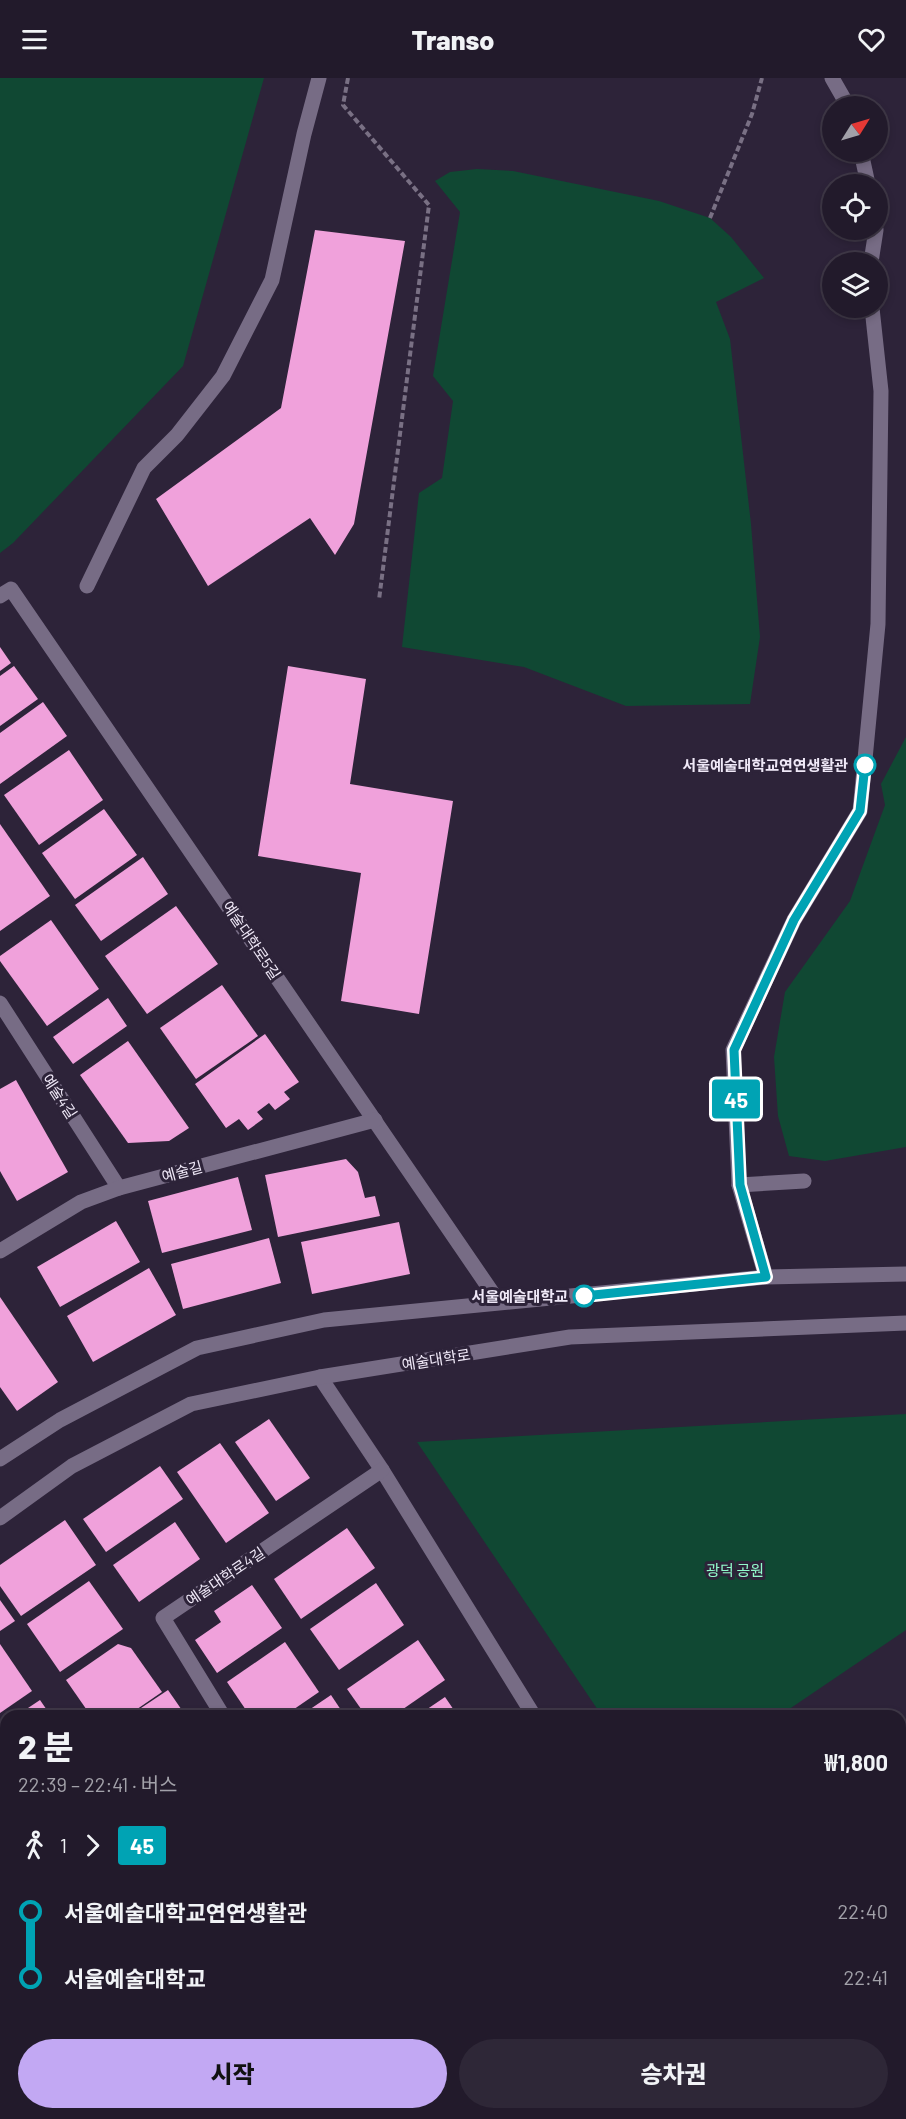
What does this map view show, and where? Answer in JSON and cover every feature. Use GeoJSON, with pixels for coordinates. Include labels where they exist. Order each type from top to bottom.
{"type":"FeatureCollection","features":[{"type":"Feature","properties":{"kind":"street"},"geometry":{"type":"LineString","coordinates":[[87,586],[144,468],[177,435],[223,376],[272,280],[319,78]]}},
{"type":"Feature","properties":{"kind":"street"},"geometry":{"type":"LineString","coordinates":[[832,78],[842,96]]}},
{"type":"Feature","properties":{"kind":"street"},"geometry":{"type":"LineString","coordinates":[[766,1277],[740,1185],[734,1050],[794,920],[860,811],[878,624],[881,391],[873,318]]}},
{"type":"Feature","properties":{"kind":"street","name":"예술대학로5길"},"geometry":{"type":"LineString","coordinates":[[0,597],[11,590],[498,1301]]}},
{"type":"Feature","properties":{"kind":"street","name":"예술4길"},"geometry":{"type":"LineString","coordinates":[[0,1004],[119,1188]]}},
{"type":"Feature","properties":{"kind":"street","name":"예술길"},"geometry":{"type":"LineString","coordinates":[[0,1251],[81,1202],[119,1188],[375,1120]]}},
{"type":"Feature","properties":{"kind":"street"},"geometry":{"type":"LineString","coordinates":[[740,1185],[804,1181]]}},
{"type":"Feature","properties":{"kind":"street"},"geometry":{"type":"LineString","coordinates":[[0,1459],[60,1420],[197,1348],[324,1320],[498,1301],[561,1299],[766,1277],[906,1274]]}},
{"type":"Feature","properties":{"kind":"street","name":"예술대학로"},"geometry":{"type":"LineString","coordinates":[[0,1518],[72,1466],[191,1404],[320,1377],[570,1337],[906,1323]]}},
{"type":"Feature","properties":{"kind":"street"},"geometry":{"type":"LineString","coordinates":[[320,1377],[382,1470],[530,1710]]}},
{"type":"Feature","properties":{"kind":"street","name":"예술대학로4길"},"geometry":{"type":"LineString","coordinates":[[219,1710],[163,1618],[382,1470]]}},
{"type":"Feature","properties":{"kind":"path"},"geometry":{"type":"LineString","coordinates":[[348,78],[343,105],[429,205],[379,600]]}},
{"type":"Feature","properties":{"kind":"path"},"geometry":{"type":"LineString","coordinates":[[710,218],[752,114],[762,78]]}},
{"type":"Feature","properties":{"kind":"green space"},"geometry":{"type":"Polygon","coordinates":[[[0,78],[264,78],[183,366],[13,543],[0,553],[0,78]]]}},
{"type":"Feature","properties":{"kind":"green space"},"geometry":{"type":"Polygon","coordinates":[[[477,169],[513,171],[659,201],[710,218],[731,237],[764,278],[716,302],[730,339],[751,524],[760,637],[750,704],[626,706],[524,667],[402,647],[419,493],[442,478],[453,401],[433,376],[460,212],[435,181],[450,172],[477,169]]]}},
{"type":"Feature","properties":{"kind":"green space"},"geometry":{"type":"Polygon","coordinates":[[[906,737],[906,1147],[825,1161],[789,1156],[778,1116],[774,1057],[785,992],[850,901],[885,805],[881,784],[906,737]]]}},
{"type":"Feature","properties":{"kind":"green space","name":"광덕 공원"},"geometry":{"type":"Polygon","coordinates":[[[906,1414],[906,1630],[788,1710],[598,1710],[417,1442],[906,1414]]]}},
{"type":"Feature","properties":{"kind":"building"},"geometry":{"type":"Polygon","coordinates":[[[315,230],[405,241],[354,524],[335,555],[310,518],[208,586],[156,499],[281,408],[315,230]]]}},
{"type":"Feature","properties":{"kind":"building"},"geometry":{"type":"Polygon","coordinates":[[[0,647],[11,663],[0,671],[0,647]]]}},
{"type":"Feature","properties":{"kind":"building"},"geometry":{"type":"Polygon","coordinates":[[[14,666],[38,699],[0,726],[0,676],[14,666]]]}},
{"type":"Feature","properties":{"kind":"building"},"geometry":{"type":"Polygon","coordinates":[[[288,666],[366,679],[350,784],[453,801],[419,1014],[341,1001],[361,873],[258,856],[288,666]]]}},
{"type":"Feature","properties":{"kind":"building"},"geometry":{"type":"Polygon","coordinates":[[[43,702],[67,736],[0,784],[0,733],[43,702]]]}},
{"type":"Feature","properties":{"kind":"building"},"geometry":{"type":"Polygon","coordinates":[[[69,750],[103,800],[39,845],[4,795],[69,750]]]}},
{"type":"Feature","properties":{"kind":"building"},"geometry":{"type":"Polygon","coordinates":[[[104,809],[137,855],[75,899],[42,853],[104,809]]]}},
{"type":"Feature","properties":{"kind":"building"},"geometry":{"type":"Polygon","coordinates":[[[0,824],[50,896],[0,931],[0,824]]]}},
{"type":"Feature","properties":{"kind":"building"},"geometry":{"type":"Polygon","coordinates":[[[143,857],[168,894],[101,941],[75,905],[143,857]]]}},
{"type":"Feature","properties":{"kind":"building"},"geometry":{"type":"Polygon","coordinates":[[[176,906],[218,964],[147,1014],[105,956],[176,906]]]}},
{"type":"Feature","properties":{"kind":"building"},"geometry":{"type":"Polygon","coordinates":[[[51,920],[99,989],[47,1026],[0,961],[0,956],[51,920]]]}},
{"type":"Feature","properties":{"kind":"building"},"geometry":{"type":"Polygon","coordinates":[[[222,985],[258,1036],[196,1079],[160,1028],[222,985]]]}},
{"type":"Feature","properties":{"kind":"building"},"geometry":{"type":"Polygon","coordinates":[[[108,998],[127,1026],[73,1064],[53,1037],[108,998]]]}},
{"type":"Feature","properties":{"kind":"building"},"geometry":{"type":"Polygon","coordinates":[[[265,1034],[299,1082],[284,1092],[290,1099],[275,1110],[269,1103],[257,1112],[263,1119],[248,1130],[239,1119],[226,1128],[195,1084],[265,1034]]]}},
{"type":"Feature","properties":{"kind":"building"},"geometry":{"type":"Polygon","coordinates":[[[128,1041],[189,1128],[169,1141],[128,1143],[80,1075],[128,1041]]]}},
{"type":"Feature","properties":{"kind":"building"},"geometry":{"type":"Polygon","coordinates":[[[16,1080],[68,1172],[17,1201],[0,1171],[0,1089],[16,1080]]]}},
{"type":"Feature","properties":{"kind":"building"},"geometry":{"type":"Polygon","coordinates":[[[346,1159],[358,1172],[365,1198],[375,1196],[380,1216],[278,1237],[265,1175],[346,1159]]]}},
{"type":"Feature","properties":{"kind":"building"},"geometry":{"type":"Polygon","coordinates":[[[238,1177],[252,1230],[162,1253],[148,1201],[238,1177]]]}},
{"type":"Feature","properties":{"kind":"building"},"geometry":{"type":"Polygon","coordinates":[[[116,1221],[140,1262],[60,1307],[37,1267],[116,1221]]]}},
{"type":"Feature","properties":{"kind":"building"},"geometry":{"type":"Polygon","coordinates":[[[399,1222],[410,1274],[312,1294],[301,1242],[399,1222]]]}},
{"type":"Feature","properties":{"kind":"building"},"geometry":{"type":"Polygon","coordinates":[[[269,1238],[281,1283],[183,1309],[171,1264],[269,1238]]]}},
{"type":"Feature","properties":{"kind":"building"},"geometry":{"type":"Polygon","coordinates":[[[149,1268],[176,1315],[93,1362],[67,1316],[149,1268]]]}},
{"type":"Feature","properties":{"kind":"building"},"geometry":{"type":"Polygon","coordinates":[[[0,1297],[58,1382],[17,1411],[0,1387],[0,1297]]]}},
{"type":"Feature","properties":{"kind":"building"},"geometry":{"type":"Polygon","coordinates":[[[269,1419],[310,1478],[276,1501],[235,1442],[269,1419]]]}},
{"type":"Feature","properties":{"kind":"building"},"geometry":{"type":"Polygon","coordinates":[[[220,1443],[269,1513],[226,1543],[177,1472],[220,1443]]]}},
{"type":"Feature","properties":{"kind":"building"},"geometry":{"type":"Polygon","coordinates":[[[160,1466],[183,1499],[106,1552],[83,1519],[160,1466]]]}},
{"type":"Feature","properties":{"kind":"building"},"geometry":{"type":"Polygon","coordinates":[[[65,1520],[96,1565],[21,1616],[0,1586],[0,1565],[65,1520]]]}},
{"type":"Feature","properties":{"kind":"building"},"geometry":{"type":"Polygon","coordinates":[[[175,1522],[200,1559],[139,1602],[113,1565],[175,1522]]]}},
{"type":"Feature","properties":{"kind":"building"},"geometry":{"type":"Polygon","coordinates":[[[347,1528],[375,1568],[301,1619],[274,1579],[347,1528]]]}},
{"type":"Feature","properties":{"kind":"building"},"geometry":{"type":"Polygon","coordinates":[[[89,1581],[123,1629],[60,1672],[27,1624],[89,1581]]]}},
{"type":"Feature","properties":{"kind":"building"},"geometry":{"type":"Polygon","coordinates":[[[376,1583],[404,1625],[339,1670],[310,1629],[376,1583]]]}},
{"type":"Feature","properties":{"kind":"building"},"geometry":{"type":"Polygon","coordinates":[[[252,1585],[282,1628],[217,1673],[195,1640],[221,1622],[214,1611],[252,1585]]]}},
{"type":"Feature","properties":{"kind":"building"},"geometry":{"type":"Polygon","coordinates":[[[0,1600],[15,1621],[0,1631],[0,1600]]]}},
{"type":"Feature","properties":{"kind":"building"},"geometry":{"type":"Polygon","coordinates":[[[418,1640],[445,1680],[402,1710],[362,1710],[347,1689],[418,1640]]]}},
{"type":"Feature","properties":{"kind":"building"},"geometry":{"type":"Polygon","coordinates":[[[285,1642],[319,1692],[293,1710],[246,1710],[227,1682],[285,1642]]]}},
{"type":"Feature","properties":{"kind":"building"},"geometry":{"type":"Polygon","coordinates":[[[0,1644],[32,1691],[4,1710],[0,1710],[0,1644]]]}},
{"type":"Feature","properties":{"kind":"building"},"geometry":{"type":"Polygon","coordinates":[[[118,1644],[131,1648],[162,1692],[136,1710],[87,1710],[66,1680],[118,1644]]]}},
{"type":"Feature","properties":{"kind":"building"},"geometry":{"type":"Polygon","coordinates":[[[168,1690],[182,1710],[138,1710],[168,1690]]]}},
{"type":"Feature","properties":{"kind":"building"},"geometry":{"type":"Polygon","coordinates":[[[331,1695],[341,1710],[309,1710],[331,1695]]]}},
{"type":"Feature","properties":{"kind":"building"},"geometry":{"type":"Polygon","coordinates":[[[445,1697],[454,1710],[426,1710],[445,1697]]]}},
{"type":"Feature","properties":{"kind":"building"},"geometry":{"type":"Polygon","coordinates":[[[40,1700],[47,1710],[25,1710],[40,1700]]]}},
{"type":"Feature","properties":{"kind":"bus line","name":"45"},"geometry":{"type":"LineString","coordinates":[[584,1296],[766,1277],[740,1185],[734,1050],[794,920],[860,811],[865,765]]}},
{"type":"Feature","properties":{"kind":"place","name":"서울예술대학교연연생활관"},"geometry":{"type":"Point","coordinates":[865,765]}},
{"type":"Feature","properties":{"kind":"place","name":"서울예술대학교"},"geometry":{"type":"Point","coordinates":[584,1296]}}]}
